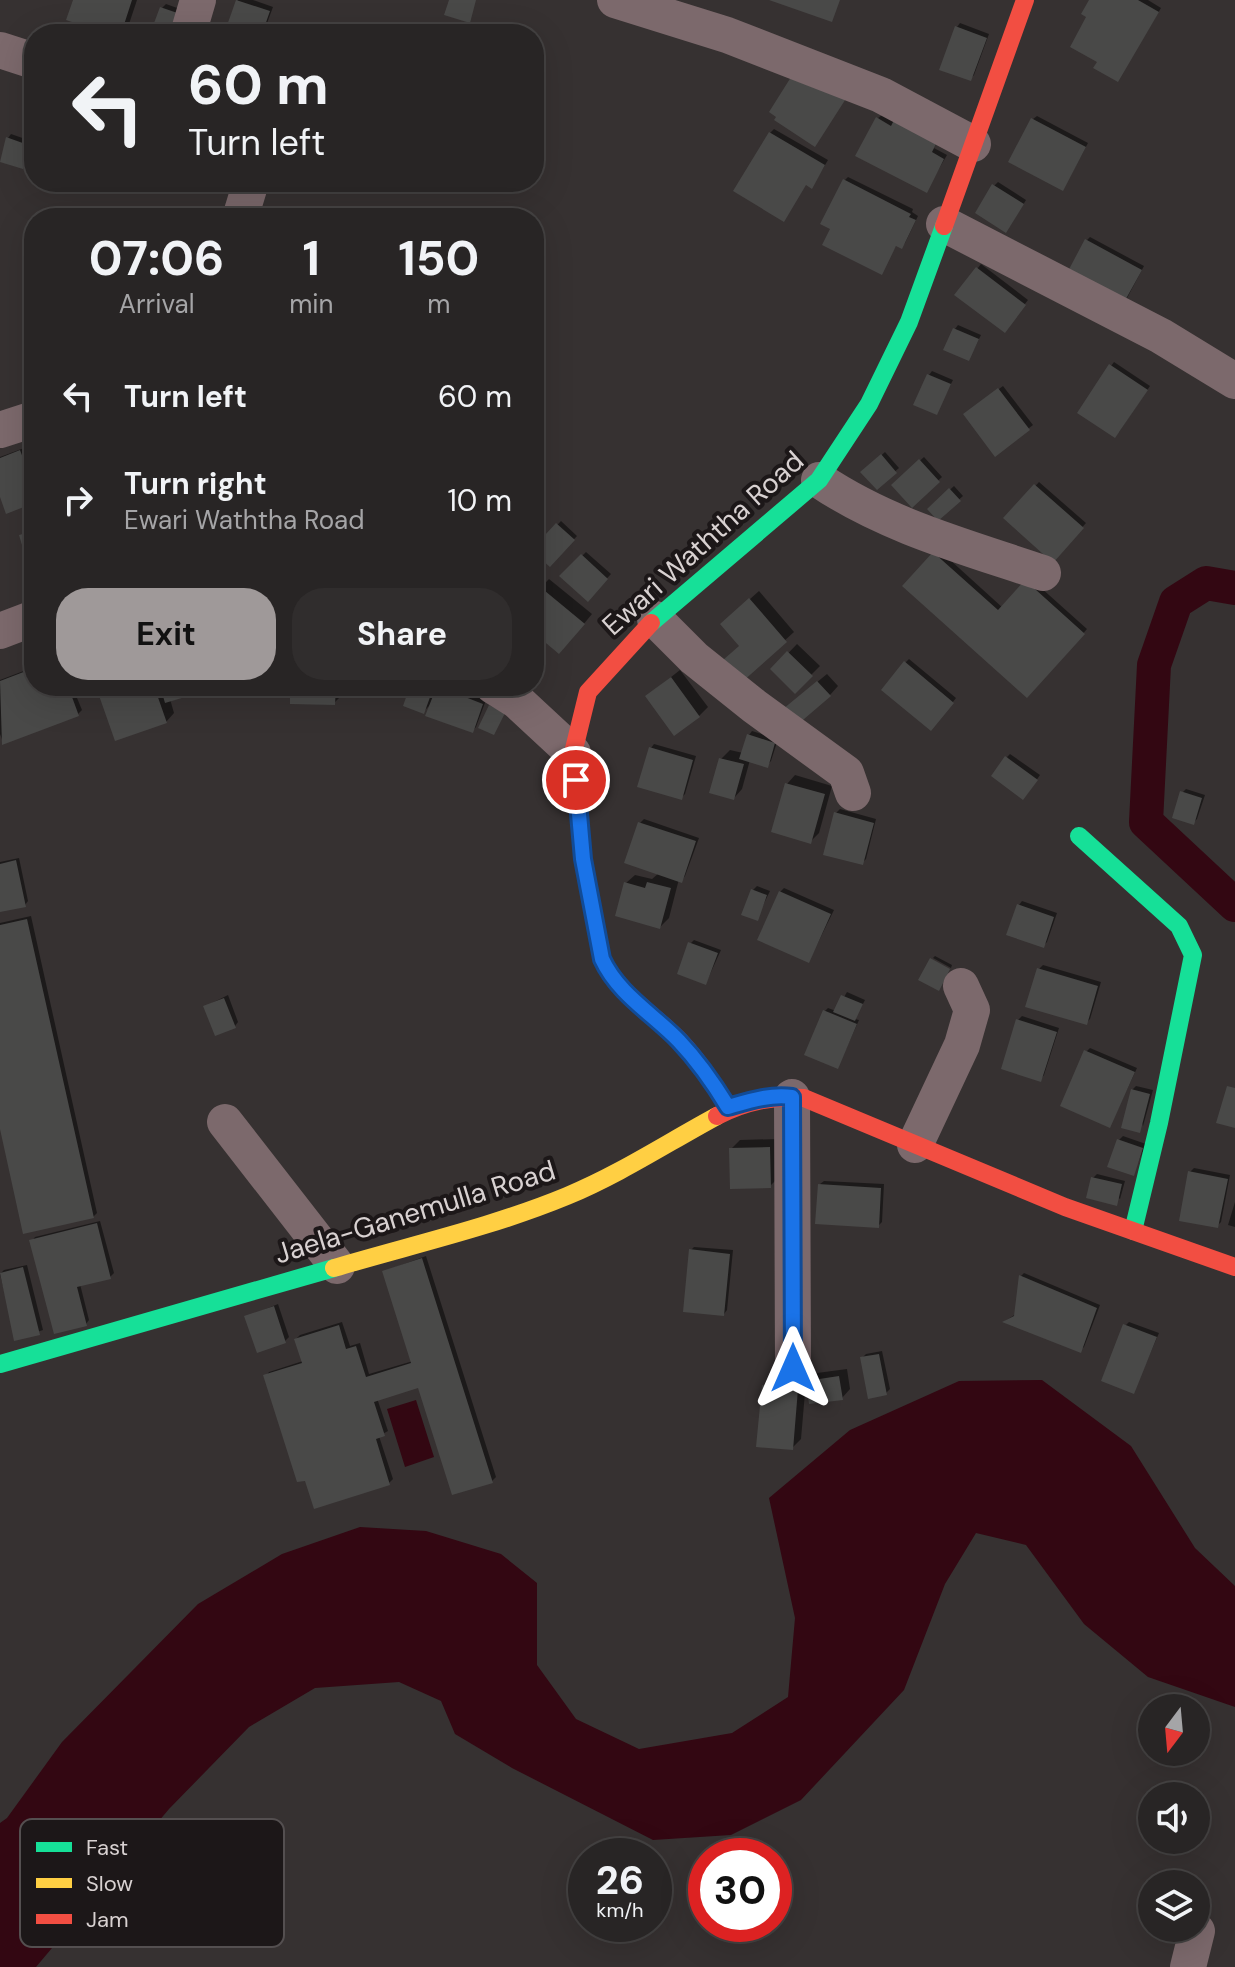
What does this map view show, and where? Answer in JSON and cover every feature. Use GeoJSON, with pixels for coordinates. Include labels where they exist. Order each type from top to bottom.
{"type":"FeatureCollection","features":[{"type":"Feature","properties":{"kind":"street"},"geometry":{"type":"LineString","coordinates":[[191,24],[198,0]]}},
{"type":"Feature","properties":{"kind":"street"},"geometry":{"type":"LineString","coordinates":[[615,0],[727,35],[881,95],[973,144]]}},
{"type":"Feature","properties":{"kind":"street","name":"Ewari Waththa Road"},"geometry":{"type":"LineString","coordinates":[[728,1107],[708,1075],[679,1040],[620,988],[606,966],[583,859],[573,753],[588,692],[655,619],[819,480],[876,390],[909,322],[1025,0]]}},
{"type":"Feature","properties":{"kind":"street"},"geometry":{"type":"LineString","coordinates":[[0,50],[24,58]]}},
{"type":"Feature","properties":{"kind":"street"},"geometry":{"type":"LineString","coordinates":[[944,224],[1161,336],[1235,381]]}},
{"type":"Feature","properties":{"kind":"street"},"geometry":{"type":"LineString","coordinates":[[0,430],[24,422]]}},
{"type":"Feature","properties":{"kind":"street"},"geometry":{"type":"LineString","coordinates":[[819,480],[853,503],[914,530],[1043,573]]}},
{"type":"Feature","properties":{"kind":"street"},"geometry":{"type":"LineString","coordinates":[[655,619],[694,658],[846,773],[853,793]]}},
{"type":"Feature","properties":{"kind":"street"},"geometry":{"type":"LineString","coordinates":[[0,631],[24,622]]}},
{"type":"Feature","properties":{"kind":"street"},"geometry":{"type":"LineString","coordinates":[[509,696],[573,753]]}},
{"type":"Feature","properties":{"kind":"street"},"geometry":{"type":"LineString","coordinates":[[1079,836],[1179,926],[1193,955],[1159,1123],[1133,1231]]}},
{"type":"Feature","properties":{"kind":"street"},"geometry":{"type":"LineString","coordinates":[[915,1145],[962,1045],[972,1010],[961,986]]}},
{"type":"Feature","properties":{"kind":"street","name":"Jaela-Ganemulla Road"},"geometry":{"type":"LineString","coordinates":[[0,1364],[464,1230],[579,1190],[665,1147],[728,1107],[782,1095],[804,1098],[1065,1207],[1235,1267]]}},
{"type":"Feature","properties":{"kind":"street"},"geometry":{"type":"LineString","coordinates":[[792,1097],[793,1368]]}},
{"type":"Feature","properties":{"kind":"street"},"geometry":{"type":"LineString","coordinates":[[225,1122],[337,1266]]}},
{"type":"Feature","properties":{"kind":"street"},"geometry":{"type":"LineString","coordinates":[[1188,1967],[1194,1942]]}},
{"type":"Feature","properties":{"kind":"shaded area"},"geometry":{"type":"Polygon","coordinates":[[[1042,1380],[1131,1446],[1195,1548],[1235,1586],[1235,1707],[1210,1698],[1210,1694],[1197,1694],[1148,1677],[1084,1624],[1026,1545],[976,1533],[945,1584],[904,1690],[801,1800],[731,1835],[649,1838],[512,1768],[455,1734],[441,1701],[399,1682],[315,1688],[249,1727],[161,1819],[20,1819],[20,1947],[53,1947],[36,1967],[0,1967],[0,1823],[7,1818],[62,1742],[198,1604],[282,1554],[360,1527],[426,1531],[501,1554],[537,1583],[537,1665],[576,1719],[639,1749],[732,1733],[788,1697],[795,1618],[769,1498],[850,1430],[959,1381],[1042,1380]]]}},
{"type":"Feature","properties":{"kind":"shaded area"},"geometry":{"type":"Polygon","coordinates":[[[416,1400],[434,1457],[405,1467],[387,1409],[416,1400]]]}},
{"type":"Feature","properties":{"kind":"building"},"geometry":{"type":"Polygon","coordinates":[[[73,0],[132,0],[124,24],[78,24],[66,20],[73,0]]]}},
{"type":"Feature","properties":{"kind":"building"},"geometry":{"type":"Polygon","coordinates":[[[236,0],[270,11],[265,24],[228,24],[236,0]]]}},
{"type":"Feature","properties":{"kind":"building"},"geometry":{"type":"Polygon","coordinates":[[[449,0],[476,0],[470,23],[444,15],[449,0]]]}},
{"type":"Feature","properties":{"kind":"building"},"geometry":{"type":"Polygon","coordinates":[[[769,0],[840,0],[832,22],[769,0]]]}},
{"type":"Feature","properties":{"kind":"building"},"geometry":{"type":"Polygon","coordinates":[[[1089,0],[1138,0],[1159,12],[1118,82],[1093,68],[1097,62],[1070,47],[1086,17],[1081,14],[1089,0]]]}},
{"type":"Feature","properties":{"kind":"building"},"geometry":{"type":"Polygon","coordinates":[[[160,7],[192,18],[190,24],[154,24],[160,7]]]}},
{"type":"Feature","properties":{"kind":"building"},"geometry":{"type":"Polygon","coordinates":[[[955,26],[987,38],[971,81],[939,70],[955,26]]]}},
{"type":"Feature","properties":{"kind":"building"},"geometry":{"type":"Polygon","coordinates":[[[798,66],[847,97],[815,147],[774,120],[776,117],[769,112],[798,66]]]}},
{"type":"Feature","properties":{"kind":"building"},"geometry":{"type":"Polygon","coordinates":[[[898,112],[941,134],[932,152],[944,159],[927,193],[855,156],[876,117],[891,126],[898,112]]]}},
{"type":"Feature","properties":{"kind":"building"},"geometry":{"type":"Polygon","coordinates":[[[1031,118],[1086,147],[1063,191],[1008,162],[1031,118]]]}},
{"type":"Feature","properties":{"kind":"building"},"geometry":{"type":"Polygon","coordinates":[[[769,132],[825,165],[812,189],[806,185],[784,222],[733,191],[769,132]]]}},
{"type":"Feature","properties":{"kind":"building"},"geometry":{"type":"Polygon","coordinates":[[[6,137],[24,143],[23,169],[0,162],[6,137]]]}},
{"type":"Feature","properties":{"kind":"building"},"geometry":{"type":"Polygon","coordinates":[[[843,179],[911,214],[909,217],[916,220],[902,249],[896,246],[882,275],[822,245],[830,229],[820,224],[843,179]]]}},
{"type":"Feature","properties":{"kind":"building"},"geometry":{"type":"Polygon","coordinates":[[[992,184],[1024,204],[1006,233],[975,213],[992,184]]]}},
{"type":"Feature","properties":{"kind":"building"},"geometry":{"type":"Polygon","coordinates":[[[1085,239],[1142,270],[1122,306],[1066,275],[1085,239]]]}},
{"type":"Feature","properties":{"kind":"building"},"geometry":{"type":"Polygon","coordinates":[[[976,267],[1026,305],[1005,333],[954,295],[976,267]]]}},
{"type":"Feature","properties":{"kind":"building"},"geometry":{"type":"Polygon","coordinates":[[[24,306],[24,381],[22,381],[24,306]]]}},
{"type":"Feature","properties":{"kind":"building"},"geometry":{"type":"Polygon","coordinates":[[[953,328],[979,339],[969,361],[943,350],[953,328]]]}},
{"type":"Feature","properties":{"kind":"building"},"geometry":{"type":"Polygon","coordinates":[[[1109,364],[1148,390],[1115,438],[1077,413],[1109,364]]]}},
{"type":"Feature","properties":{"kind":"building"},"geometry":{"type":"Polygon","coordinates":[[[927,374],[951,384],[937,415],[913,405],[927,374]]]}},
{"type":"Feature","properties":{"kind":"building"},"geometry":{"type":"Polygon","coordinates":[[[998,388],[1030,430],[995,457],[963,414],[998,388]]]}},
{"type":"Feature","properties":{"kind":"building"},"geometry":{"type":"Polygon","coordinates":[[[20,450],[24,461],[24,507],[6,514],[0,497],[0,458],[20,450]]]}},
{"type":"Feature","properties":{"kind":"building"},"geometry":{"type":"Polygon","coordinates":[[[881,454],[897,473],[877,490],[860,472],[881,454]]]}},
{"type":"Feature","properties":{"kind":"building"},"geometry":{"type":"Polygon","coordinates":[[[919,459],[940,482],[912,508],[891,485],[919,459]]]}},
{"type":"Feature","properties":{"kind":"building"},"geometry":{"type":"Polygon","coordinates":[[[1034,484],[1084,528],[1053,563],[1003,518],[1034,484]]]}},
{"type":"Feature","properties":{"kind":"building"},"geometry":{"type":"Polygon","coordinates":[[[949,488],[961,501],[938,521],[927,509],[949,488]]]}},
{"type":"Feature","properties":{"kind":"building"},"geometry":{"type":"Polygon","coordinates":[[[556,523],[575,540],[550,567],[544,562],[544,536],[556,523]]]}},
{"type":"Feature","properties":{"kind":"building"},"geometry":{"type":"Polygon","coordinates":[[[24,534],[24,552],[19,535],[24,534]]]}},
{"type":"Feature","properties":{"kind":"building"},"geometry":{"type":"Polygon","coordinates":[[[933,552],[998,610],[1025,580],[1085,634],[1027,698],[902,586],[933,552]]]}},
{"type":"Feature","properties":{"kind":"building"},"geometry":{"type":"Polygon","coordinates":[[[581,554],[608,579],[588,602],[559,576],[581,554]]]}},
{"type":"Feature","properties":{"kind":"building"},"geometry":{"type":"Polygon","coordinates":[[[544,590],[585,624],[559,654],[544,641],[544,590]]]}},
{"type":"Feature","properties":{"kind":"building"},"geometry":{"type":"Polygon","coordinates":[[[749,598],[787,642],[742,682],[723,660],[739,646],[720,624],[749,598]]]}},
{"type":"Feature","properties":{"kind":"building"},"geometry":{"type":"Polygon","coordinates":[[[787,651],[813,676],[795,694],[770,669],[787,651]]]}},
{"type":"Feature","properties":{"kind":"building"},"geometry":{"type":"Polygon","coordinates":[[[904,661],[954,703],[931,731],[881,690],[904,661]]]}},
{"type":"Feature","properties":{"kind":"building"},"geometry":{"type":"Polygon","coordinates":[[[24,672],[24,696],[72,696],[79,716],[2,745],[0,681],[24,672]]]}},
{"type":"Feature","properties":{"kind":"building"},"geometry":{"type":"Polygon","coordinates":[[[671,677],[700,717],[674,736],[645,696],[671,677]]]}},
{"type":"Feature","properties":{"kind":"building"},"geometry":{"type":"Polygon","coordinates":[[[817,681],[831,696],[797,725],[783,709],[817,681]]]}},
{"type":"Feature","properties":{"kind":"building"},"geometry":{"type":"Polygon","coordinates":[[[99,696],[158,696],[167,723],[115,741],[99,696]]]}},
{"type":"Feature","properties":{"kind":"building"},"geometry":{"type":"Polygon","coordinates":[[[163,696],[189,696],[165,703],[163,696]]]}},
{"type":"Feature","properties":{"kind":"building"},"geometry":{"type":"Polygon","coordinates":[[[290,696],[335,696],[335,705],[290,704],[290,696]]]}},
{"type":"Feature","properties":{"kind":"building"},"geometry":{"type":"Polygon","coordinates":[[[406,696],[430,696],[424,714],[403,706],[406,696]]]}},
{"type":"Feature","properties":{"kind":"building"},"geometry":{"type":"Polygon","coordinates":[[[433,696],[463,696],[483,704],[473,733],[425,716],[433,696]]]}},
{"type":"Feature","properties":{"kind":"building"},"geometry":{"type":"Polygon","coordinates":[[[489,705],[505,713],[494,735],[478,728],[489,705]]]}},
{"type":"Feature","properties":{"kind":"building"},"geometry":{"type":"Polygon","coordinates":[[[747,734],[775,743],[768,768],[739,759],[747,734]]]}},
{"type":"Feature","properties":{"kind":"building"},"geometry":{"type":"Polygon","coordinates":[[[649,747],[693,760],[682,800],[637,787],[649,747]]]}},
{"type":"Feature","properties":{"kind":"building"},"geometry":{"type":"Polygon","coordinates":[[[1005,756],[1038,780],[1023,800],[991,776],[1005,756]]]}},
{"type":"Feature","properties":{"kind":"building"},"geometry":{"type":"Polygon","coordinates":[[[719,758],[744,764],[734,800],[709,793],[719,758]]]}},
{"type":"Feature","properties":{"kind":"building"},"geometry":{"type":"Polygon","coordinates":[[[785,783],[825,794],[811,844],[771,832],[785,783]]]}},
{"type":"Feature","properties":{"kind":"building"},"geometry":{"type":"Polygon","coordinates":[[[1180,791],[1202,798],[1194,825],[1172,818],[1180,791]]]}},
{"type":"Feature","properties":{"kind":"building"},"geometry":{"type":"Polygon","coordinates":[[[834,812],[874,823],[863,865],[823,855],[834,812]]]}},
{"type":"Feature","properties":{"kind":"building"},"geometry":{"type":"Polygon","coordinates":[[[638,822],[696,841],[682,883],[624,863],[638,822]]]}},
{"type":"Feature","properties":{"kind":"building"},"geometry":{"type":"Polygon","coordinates":[[[16,860],[26,907],[0,912],[0,864],[16,860]]]}},
{"type":"Feature","properties":{"kind":"building"},"geometry":{"type":"Polygon","coordinates":[[[624,882],[645,888],[647,882],[671,888],[660,929],[615,916],[624,882]]]}},
{"type":"Feature","properties":{"kind":"building"},"geometry":{"type":"Polygon","coordinates":[[[751,889],[767,895],[758,921],[741,915],[751,889]]]}},
{"type":"Feature","properties":{"kind":"building"},"geometry":{"type":"Polygon","coordinates":[[[779,891],[831,914],[809,963],[757,940],[779,891]]]}},
{"type":"Feature","properties":{"kind":"building"},"geometry":{"type":"Polygon","coordinates":[[[1017,904],[1054,917],[1044,948],[1006,935],[1017,904]]]}},
{"type":"Feature","properties":{"kind":"building"},"geometry":{"type":"Polygon","coordinates":[[[27,919],[94,1218],[23,1234],[0,1129],[0,925],[27,919]]]}},
{"type":"Feature","properties":{"kind":"building"},"geometry":{"type":"Polygon","coordinates":[[[688,942],[718,953],[706,985],[677,974],[688,942]]]}},
{"type":"Feature","properties":{"kind":"building"},"geometry":{"type":"Polygon","coordinates":[[[930,958],[950,969],[939,991],[918,980],[930,958]]]}},
{"type":"Feature","properties":{"kind":"building"},"geometry":{"type":"Polygon","coordinates":[[[1037,968],[1098,986],[1087,1025],[1025,1007],[1037,968]]]}},
{"type":"Feature","properties":{"kind":"building"},"geometry":{"type":"Polygon","coordinates":[[[841,995],[863,1004],[855,1021],[833,1012],[841,995]]]}},
{"type":"Feature","properties":{"kind":"building"},"geometry":{"type":"Polygon","coordinates":[[[224,998],[236,1028],[215,1036],[203,1006],[224,998]]]}},
{"type":"Feature","properties":{"kind":"building"},"geometry":{"type":"Polygon","coordinates":[[[823,1010],[857,1024],[838,1069],[804,1055],[823,1010]]]}},
{"type":"Feature","properties":{"kind":"building"},"geometry":{"type":"Polygon","coordinates":[[[1016,1019],[1057,1032],[1041,1082],[1001,1069],[1016,1019]]]}},
{"type":"Feature","properties":{"kind":"building"},"geometry":{"type":"Polygon","coordinates":[[[1084,1050],[1135,1072],[1110,1128],[1060,1106],[1084,1050]]]}},
{"type":"Feature","properties":{"kind":"building"},"geometry":{"type":"Polygon","coordinates":[[[1227,1086],[1235,1088],[1235,1128],[1216,1123],[1227,1086]]]}},
{"type":"Feature","properties":{"kind":"building"},"geometry":{"type":"Polygon","coordinates":[[[1131,1089],[1150,1094],[1140,1133],[1121,1128],[1131,1089]]]}},
{"type":"Feature","properties":{"kind":"building"},"geometry":{"type":"Polygon","coordinates":[[[1117,1139],[1143,1148],[1134,1176],[1107,1167],[1117,1139]]]}},
{"type":"Feature","properties":{"kind":"building"},"geometry":{"type":"Polygon","coordinates":[[[770,1147],[771,1188],[730,1189],[729,1148],[770,1147]]]}},
{"type":"Feature","properties":{"kind":"building"},"geometry":{"type":"Polygon","coordinates":[[[1188,1171],[1228,1179],[1218,1228],[1179,1221],[1188,1171]]]}},
{"type":"Feature","properties":{"kind":"building"},"geometry":{"type":"Polygon","coordinates":[[[1091,1177],[1122,1184],[1117,1206],[1086,1198],[1091,1177]]]}},
{"type":"Feature","properties":{"kind":"building"},"geometry":{"type":"Polygon","coordinates":[[[818,1184],[881,1188],[879,1228],[815,1224],[818,1184]]]}},
{"type":"Feature","properties":{"kind":"building"},"geometry":{"type":"Polygon","coordinates":[[[97,1223],[111,1279],[77,1287],[87,1326],[54,1334],[29,1240],[97,1223]]]}},
{"type":"Feature","properties":{"kind":"building"},"geometry":{"type":"Polygon","coordinates":[[[689,1249],[730,1254],[724,1316],[683,1312],[689,1249]]]}},
{"type":"Feature","properties":{"kind":"building"},"geometry":{"type":"Polygon","coordinates":[[[422,1258],[493,1483],[452,1495],[418,1388],[374,1402],[385,1436],[376,1439],[390,1485],[314,1509],[305,1481],[297,1482],[263,1375],[302,1363],[294,1339],[339,1325],[346,1349],[356,1346],[366,1377],[411,1363],[382,1271],[422,1258]]]}},
{"type":"Feature","properties":{"kind":"building"},"geometry":{"type":"Polygon","coordinates":[[[23,1267],[40,1335],[14,1341],[0,1273],[23,1267]]]}},
{"type":"Feature","properties":{"kind":"building"},"geometry":{"type":"Polygon","coordinates":[[[1019,1275],[1097,1308],[1081,1353],[1002,1322],[1014,1316],[1019,1275]]]}},
{"type":"Feature","properties":{"kind":"building"},"geometry":{"type":"Polygon","coordinates":[[[274,1306],[286,1343],[257,1353],[244,1316],[274,1306]]]}},
{"type":"Feature","properties":{"kind":"building"},"geometry":{"type":"Polygon","coordinates":[[[1123,1324],[1157,1337],[1134,1394],[1101,1381],[1123,1324]]]}},
{"type":"Feature","properties":{"kind":"building"},"geometry":{"type":"Polygon","coordinates":[[[879,1354],[887,1395],[868,1399],[860,1357],[879,1354]]]}},
{"type":"Feature","properties":{"kind":"building"},"geometry":{"type":"Polygon","coordinates":[[[839,1376],[843,1400],[809,1404],[806,1381],[839,1376]]]}},
{"type":"Feature","properties":{"kind":"building"},"geometry":{"type":"Polygon","coordinates":[[[762,1385],[798,1389],[793,1450],[756,1447],[762,1385]]]}},
{"type":"Feature","properties":{"kind":"waterway"},"geometry":{"type":"LineString","coordinates":[[1235,588],[1206,583],[1176,602],[1154,665],[1146,822],[1235,905]]}},
{"type":"Feature","properties":{"kind":"traffic: fast"},"geometry":{"type":"LineString","coordinates":[[651,623],[819,480],[869,404],[909,322],[944,226]]}},
{"type":"Feature","properties":{"kind":"traffic: fast"},"geometry":{"type":"LineString","coordinates":[[1079,836],[1179,926],[1193,955],[1159,1123],[1133,1231]]}},
{"type":"Feature","properties":{"kind":"traffic: fast"},"geometry":{"type":"LineString","coordinates":[[0,1364],[334,1268]]}},
{"type":"Feature","properties":{"kind":"traffic: slow"},"geometry":{"type":"LineString","coordinates":[[334,1268],[481,1226],[567,1196],[625,1168],[717,1116]]}},
{"type":"Feature","properties":{"kind":"traffic: jam"},"geometry":{"type":"LineString","coordinates":[[944,226],[1025,0]]}},
{"type":"Feature","properties":{"kind":"traffic: jam"},"geometry":{"type":"LineString","coordinates":[[651,623],[588,692],[573,753],[583,859],[602,959],[609,972],[687,1049],[728,1107]]}},
{"type":"Feature","properties":{"kind":"traffic: jam"},"geometry":{"type":"LineString","coordinates":[[717,1116],[759,1101],[804,1098],[1065,1207],[1235,1267]]}},
{"type":"Feature","properties":{"kind":"route"},"geometry":{"type":"LineString","coordinates":[[576,780],[583,859],[602,959],[609,974],[620,988],[679,1040],[708,1075],[728,1107],[782,1095],[792,1097],[793,1368]]}}]}
